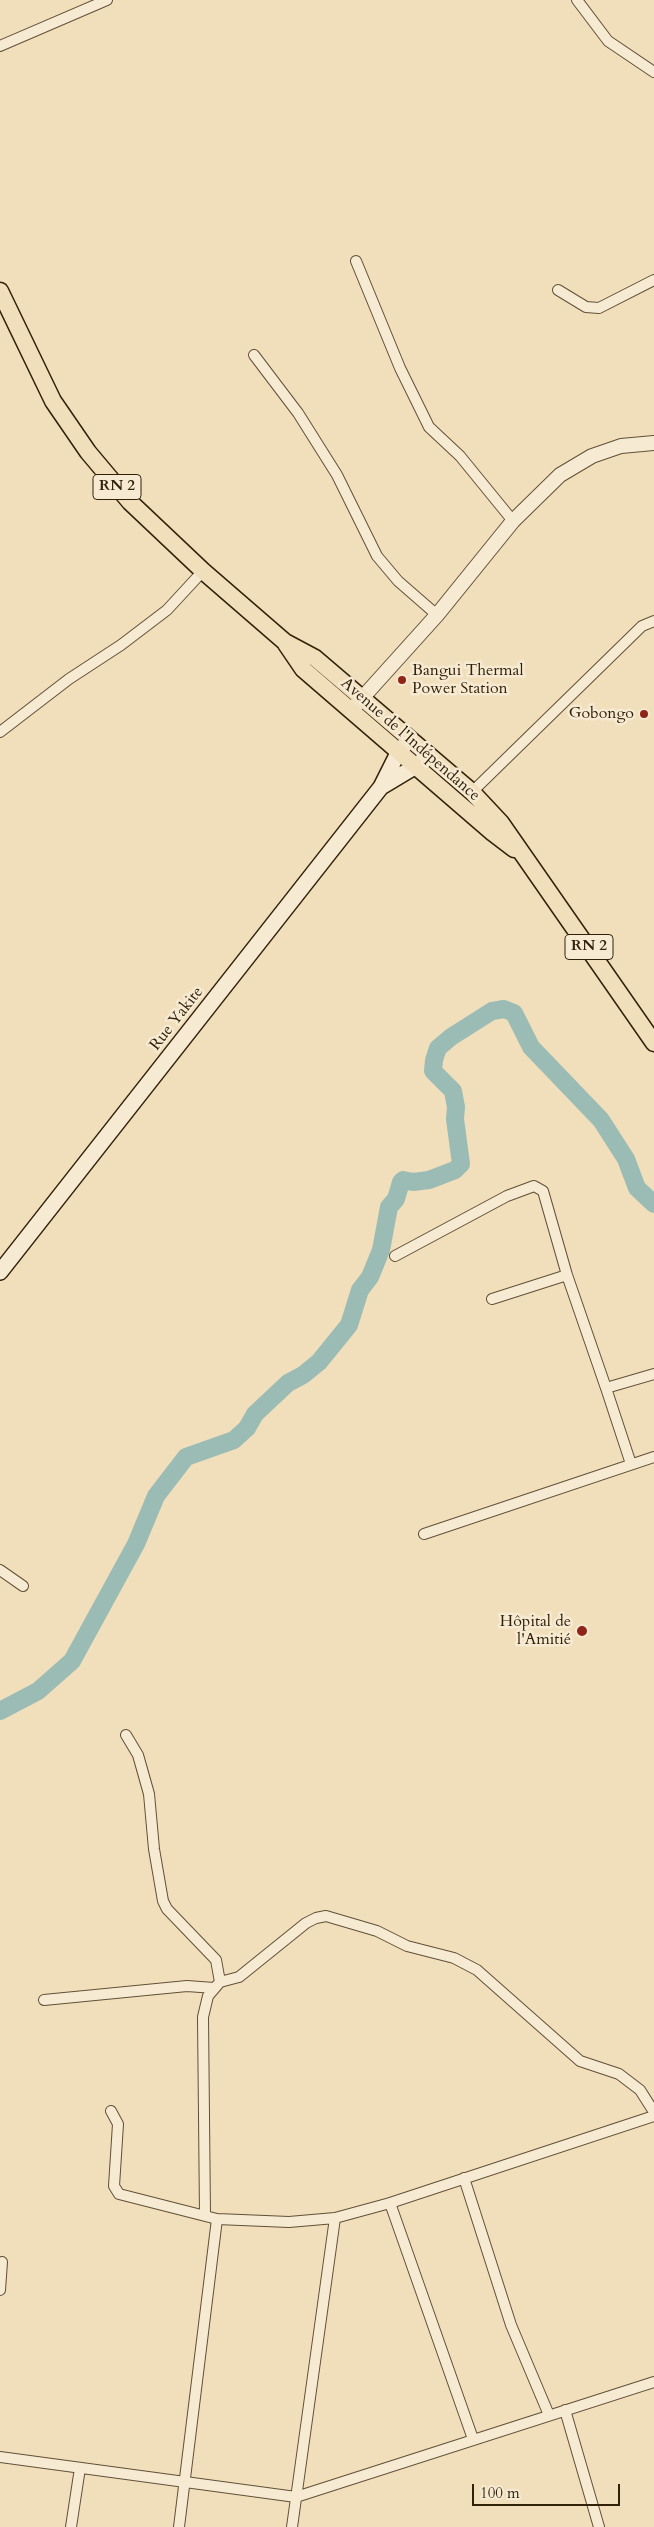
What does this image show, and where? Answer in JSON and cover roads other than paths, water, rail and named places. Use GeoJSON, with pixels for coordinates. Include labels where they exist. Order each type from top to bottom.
{"type":"FeatureCollection","features":[{"type":"Feature","properties":{"kind":"main road","name":"Avenue de l'Indépendance"},"geometry":{"type":"LineString","coordinates":[[0,291],[53,401],[88,452],[130,502],[203,571],[285,642],[303,669],[410,739],[472,792],[502,822],[521,854],[567,914],[652,1036]]}},
{"type":"Feature","properties":{"kind":"main road","name":"Avenue de l'Indépendance"},"geometry":{"type":"LineString","coordinates":[[357,704],[399,751],[493,833],[521,854]]}},
{"type":"Feature","properties":{"kind":"main road","name":"Rue Yakite"},"geometry":{"type":"LineString","coordinates":[[0,1272],[381,787],[399,751],[410,739]]}},
{"type":"Feature","properties":{"kind":"main road","name":"Rue Yakite"},"geometry":{"type":"LineString","coordinates":[[381,787],[416,766],[428,754]]}},
{"type":"Feature","properties":{"kind":"street"},"geometry":{"type":"LineString","coordinates":[[0,46],[107,0]]}},
{"type":"Feature","properties":{"kind":"street"},"geometry":{"type":"LineString","coordinates":[[577,0],[608,41],[654,72]]}},
{"type":"Feature","properties":{"kind":"street"},"geometry":{"type":"LineString","coordinates":[[356,260],[400,368],[429,427],[460,456],[513,522]]}},
{"type":"Feature","properties":{"kind":"street"},"geometry":{"type":"LineString","coordinates":[[558,290],[586,307],[599,308],[654,280]]}},
{"type":"Feature","properties":{"kind":"street"},"geometry":{"type":"LineString","coordinates":[[254,355],[298,413],[337,475],[377,556],[398,581],[437,615]]}},
{"type":"Feature","properties":{"kind":"street"},"geometry":{"type":"LineString","coordinates":[[357,704],[437,615],[513,522],[560,475],[592,456],[621,446],[654,443]]}},
{"type":"Feature","properties":{"kind":"street"},"geometry":{"type":"LineString","coordinates":[[0,732],[69,679],[121,645],[167,610],[203,571]]}},
{"type":"Feature","properties":{"kind":"street"},"geometry":{"type":"LineString","coordinates":[[472,792],[642,626],[654,621]]}},
{"type":"Feature","properties":{"kind":"street"},"geometry":{"type":"LineString","coordinates":[[395,1256],[507,1196],[534,1186],[543,1192],[567,1275],[631,1464]]}},
{"type":"Feature","properties":{"kind":"street"},"geometry":{"type":"LineString","coordinates":[[492,1299],[567,1275]]}},
{"type":"Feature","properties":{"kind":"street"},"geometry":{"type":"LineString","coordinates":[[606,1388],[654,1374]]}},
{"type":"Feature","properties":{"kind":"street"},"geometry":{"type":"LineString","coordinates":[[424,1534],[654,1457]]}},
{"type":"Feature","properties":{"kind":"street"},"geometry":{"type":"LineString","coordinates":[[0,1570],[22,1586]]}},
{"type":"Feature","properties":{"kind":"street"},"geometry":{"type":"LineString","coordinates":[[126,1735],[138,1754],[149,1794],[154,1849],[163,1901],[167,1909],[216,1960],[217,1985],[208,1996],[203,2017],[205,2215]]}},
{"type":"Feature","properties":{"kind":"street"},"geometry":{"type":"LineString","coordinates":[[44,2000],[187,1986],[217,1985],[239,1977],[306,1923],[326,1916],[386,1934],[407,1946],[454,1958],[477,1970],[580,2061],[620,2074],[640,2090],[654,2114],[390,2203],[335,2218],[289,2222],[217,2219],[119,2194],[114,2186],[118,2124],[111,2111]]}},
{"type":"Feature","properties":{"kind":"street"},"geometry":{"type":"LineString","coordinates":[[464,2178],[512,2325],[549,2415]]}},
{"type":"Feature","properties":{"kind":"street"},"geometry":{"type":"LineString","coordinates":[[390,2203],[474,2439]]}},
{"type":"Feature","properties":{"kind":"street"},"geometry":{"type":"LineString","coordinates":[[292,2527],[335,2218]]}},
{"type":"Feature","properties":{"kind":"street"},"geometry":{"type":"LineString","coordinates":[[179,2527],[217,2219]]}},
{"type":"Feature","properties":{"kind":"street"},"geometry":{"type":"LineString","coordinates":[[0,2290],[2,2262]]}},
{"type":"Feature","properties":{"kind":"street"},"geometry":{"type":"LineString","coordinates":[[0,2457],[296,2497],[654,2382]]}},
{"type":"Feature","properties":{"kind":"street"},"geometry":{"type":"LineString","coordinates":[[565,2410],[599,2527]]}},
{"type":"Feature","properties":{"kind":"street"},"geometry":{"type":"LineString","coordinates":[[71,2527],[80,2468]]}},
{"type":"Feature","properties":{"kind":"waterway"},"geometry":{"type":"LineString","coordinates":[[0,1711],[38,1691],[72,1661],[136,1544],[156,1496],[186,1457],[234,1440],[247,1428],[255,1414],[288,1383],[303,1375],[319,1362],[349,1325],[360,1290],[370,1277],[381,1250],[389,1207],[396,1199],[401,1182],[403,1180],[413,1182],[429,1180],[455,1170],[461,1164],[453,1091],[433,1071],[438,1048],[451,1037],[492,1011],[504,1009],[514,1013],[531,1047],[601,1120],[626,1159],[637,1188],[654,1204]]}},
{"type":"Feature","properties":{"kind":"place","name":"Bangui Thermal Power Station"},"geometry":{"type":"Point","coordinates":[402,680]}},
{"type":"Feature","properties":{"kind":"place","name":"Gobongo"},"geometry":{"type":"Point","coordinates":[644,714]}},
{"type":"Feature","properties":{"kind":"place","name":"Hôpital de l'Amitié"},"geometry":{"type":"Point","coordinates":[582,1631]}}]}
